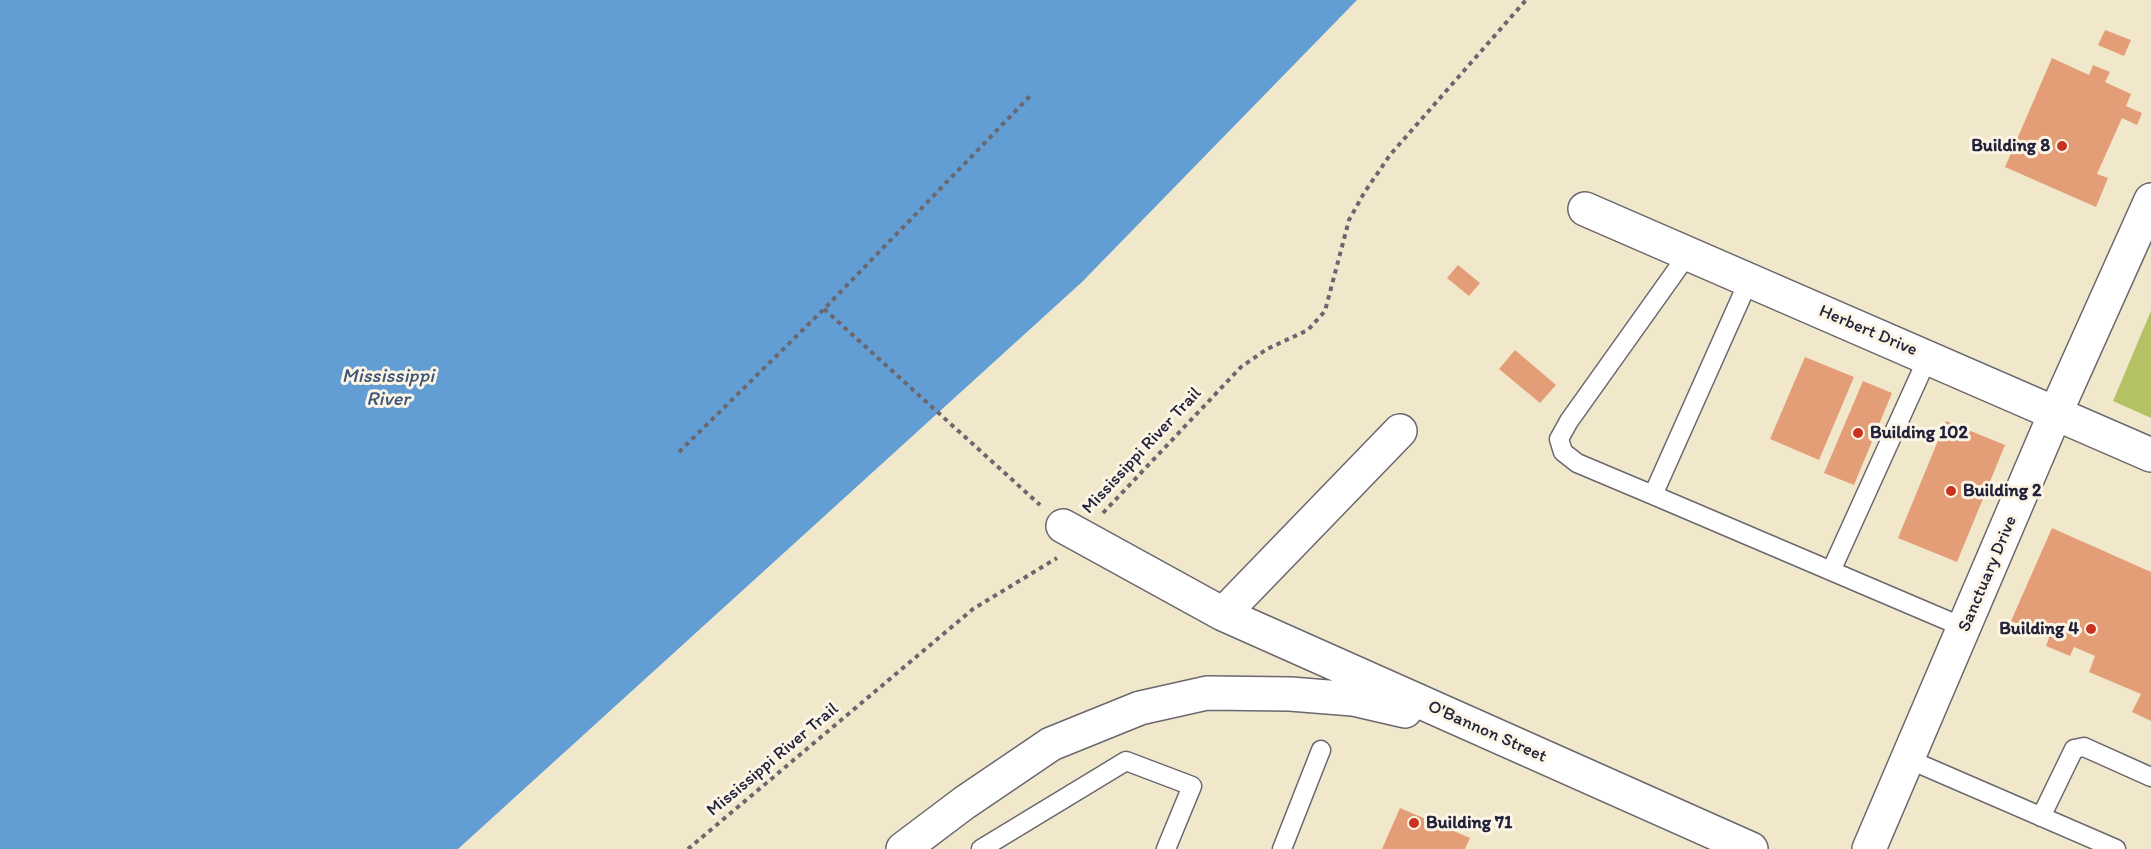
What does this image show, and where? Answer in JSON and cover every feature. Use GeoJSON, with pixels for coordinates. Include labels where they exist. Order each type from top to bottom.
{"type":"FeatureCollection","features":[{"type":"Feature","properties":{"kind":"street","name":"Sanctuary Drive"},"geometry":{"type":"LineString","coordinates":[[1869,849],[2055,414],[2151,200]]}},
{"type":"Feature","properties":{"kind":"street","name":"Herbert Drive"},"geometry":{"type":"LineString","coordinates":[[1585,209],[2151,455]]}},
{"type":"Feature","properties":{"kind":"street"},"geometry":{"type":"LineString","coordinates":[[1223,614],[1400,431]]}},
{"type":"Feature","properties":{"kind":"street","name":"O'Bannon Street"},"geometry":{"type":"LineString","coordinates":[[1072,531],[1223,614],[1751,849]]}},
{"type":"Feature","properties":{"kind":"street"},"geometry":{"type":"LineString","coordinates":[[903,849],[964,803],[1051,744],[1140,708],[1207,693],[1290,694],[1353,699],[1491,733]]}},
{"type":"Feature","properties":{"kind":"lane"},"geometry":{"type":"LineString","coordinates":[[1688,254],[1569,421],[1559,439],[1563,452],[1576,463],[1965,628]]}},
{"type":"Feature","properties":{"kind":"lane"},"geometry":{"type":"LineString","coordinates":[[1653,495],[1749,280]]}},
{"type":"Feature","properties":{"kind":"lane"},"geometry":{"type":"LineString","coordinates":[[1831,571],[1928,357]]}},
{"type":"Feature","properties":{"kind":"lane"},"geometry":{"type":"LineString","coordinates":[[2041,817],[2074,749],[2084,747],[2151,777]]}},
{"type":"Feature","properties":{"kind":"lane"},"geometry":{"type":"LineString","coordinates":[[1282,849],[1321,750]]}},
{"type":"Feature","properties":{"kind":"lane"},"geometry":{"type":"LineString","coordinates":[[1908,759],[2116,849]]}},
{"type":"Feature","properties":{"kind":"lane"},"geometry":{"type":"LineString","coordinates":[[981,849],[1126,761],[1192,786],[1166,849]]}},
{"type":"Feature","properties":{"kind":"path","name":"Mississippi River Trail"},"geometry":{"type":"LineString","coordinates":[[688,849],[973,609],[1002,589],[1054,560],[1072,531],[1155,455],[1241,367],[1267,349],[1316,323],[1325,310],[1349,220],[1364,193],[1390,155],[1526,0]]}},
{"type":"Feature","properties":{"kind":"path"},"geometry":{"type":"LineString","coordinates":[[679,452],[824,309],[1032,94]]}},
{"type":"Feature","properties":{"kind":"path"},"geometry":{"type":"LineString","coordinates":[[824,309],[1072,531]]}},
{"type":"Feature","properties":{"kind":"green space"},"geometry":{"type":"Polygon","coordinates":[[[2151,311],[2151,418],[2113,401],[2151,311]]]}},
{"type":"Feature","properties":{"kind":"water","name":"Mississippi River"},"geometry":{"type":"Polygon","coordinates":[[[0,0],[1357,0],[1082,282],[458,849],[0,849],[0,0]]]}},
{"type":"Feature","properties":{"kind":"building"},"geometry":{"type":"Polygon","coordinates":[[[2105,30],[2131,40],[2124,56],[2098,45],[2105,30]]]}},
{"type":"Feature","properties":{"kind":"building","name":"Building 8"},"geometry":{"type":"Polygon","coordinates":[[[2052,58],[2089,75],[2093,65],[2110,72],[2105,82],[2131,94],[2126,106],[2142,113],[2137,125],[2122,118],[2097,174],[2108,178],[2096,207],[2005,167],[2052,58]]]}},
{"type":"Feature","properties":{"kind":"building"},"geometry":{"type":"Polygon","coordinates":[[[1458,265],[1480,283],[1469,296],[1447,278],[1458,265]]]}},
{"type":"Feature","properties":{"kind":"building"},"geometry":{"type":"Polygon","coordinates":[[[1515,350],[1556,385],[1540,403],[1499,369],[1515,350]]]}},
{"type":"Feature","properties":{"kind":"building"},"geometry":{"type":"Polygon","coordinates":[[[1805,357],[1854,377],[1819,460],[1770,439],[1805,357]]]}},
{"type":"Feature","properties":{"kind":"building","name":"Building 102"},"geometry":{"type":"Polygon","coordinates":[[[1863,381],[1892,393],[1854,485],[1824,473],[1863,381]]]}},
{"type":"Feature","properties":{"kind":"building","name":"Building 2"},"geometry":{"type":"Polygon","coordinates":[[[1946,421],[2005,445],[1957,562],[1898,538],[1946,421]]]}},
{"type":"Feature","properties":{"kind":"building","name":"Building 4"},"geometry":{"type":"Polygon","coordinates":[[[2052,528],[2151,572],[2151,721],[2132,712],[2141,694],[2089,672],[2095,656],[2074,647],[2070,656],[2046,646],[2049,638],[2011,621],[2052,528]]]}},
{"type":"Feature","properties":{"kind":"building","name":"Building 71"},"geometry":{"type":"Polygon","coordinates":[[[1400,808],[1470,838],[1465,849],[1382,849],[1400,808]]]}},
{"type":"Feature","properties":{"kind":"place","name":"Building 8"},"geometry":{"type":"Point","coordinates":[2062,146]}},
{"type":"Feature","properties":{"kind":"place","name":"Building 102"},"geometry":{"type":"Point","coordinates":[1858,433]}},
{"type":"Feature","properties":{"kind":"place","name":"Building 2"},"geometry":{"type":"Point","coordinates":[1951,491]}},
{"type":"Feature","properties":{"kind":"place","name":"Building 4"},"geometry":{"type":"Point","coordinates":[2091,629]}},
{"type":"Feature","properties":{"kind":"place","name":"Building 71"},"geometry":{"type":"Point","coordinates":[1414,823]}}]}
